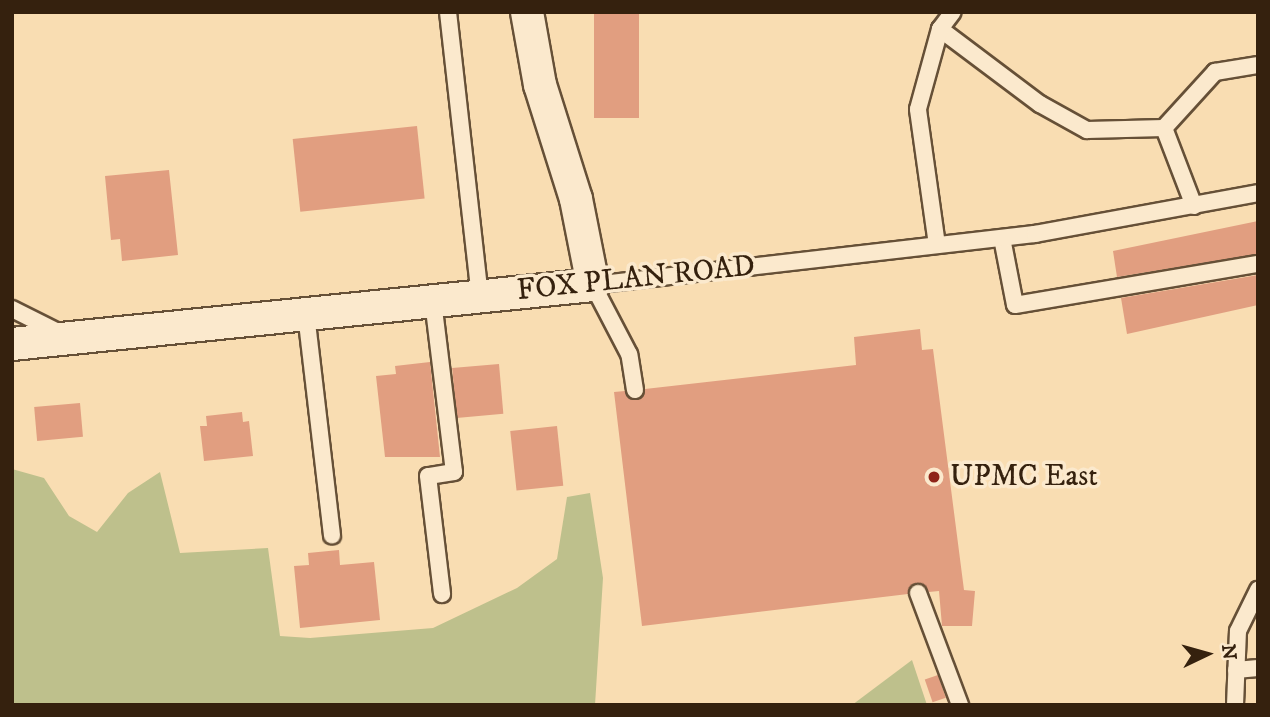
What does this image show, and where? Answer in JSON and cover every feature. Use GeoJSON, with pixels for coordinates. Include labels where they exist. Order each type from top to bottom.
{"type":"FeatureCollection","features":[{"type":"Feature","properties":{"kind":"street"},"geometry":{"type":"LineString","coordinates":[[527,12],[540,85],[576,199],[593,285]]}},
{"type":"Feature","properties":{"kind":"street","name":"FOX PLAN ROAD"},"geometry":{"type":"LineString","coordinates":[[12,344],[593,285]]}},
{"type":"Feature","properties":{"kind":"lane"},"geometry":{"type":"LineString","coordinates":[[448,12],[480,296]]}},
{"type":"Feature","properties":{"kind":"lane"},"geometry":{"type":"LineString","coordinates":[[937,245],[918,109],[940,29],[953,12]]}},
{"type":"Feature","properties":{"kind":"lane"},"geometry":{"type":"LineString","coordinates":[[940,29],[1040,104],[1087,130],[1164,128],[1215,72],[1258,65]]}},
{"type":"Feature","properties":{"kind":"lane"},"geometry":{"type":"LineString","coordinates":[[1164,128],[1194,206]]}},
{"type":"Feature","properties":{"kind":"lane","name":"FOX PLAN ROAD"},"geometry":{"type":"LineString","coordinates":[[593,285],[1002,238],[1258,193]]}},
{"type":"Feature","properties":{"kind":"lane"},"geometry":{"type":"LineString","coordinates":[[1002,238],[1015,305],[1258,264]]}},
{"type":"Feature","properties":{"kind":"lane"},"geometry":{"type":"LineString","coordinates":[[593,285],[629,354],[635,390]]}},
{"type":"Feature","properties":{"kind":"lane"},"geometry":{"type":"LineString","coordinates":[[433,301],[454,472],[428,475],[442,593]]}},
{"type":"Feature","properties":{"kind":"lane"},"geometry":{"type":"LineString","coordinates":[[12,309],[71,338]]}},
{"type":"Feature","properties":{"kind":"lane"},"geometry":{"type":"LineString","coordinates":[[306,314],[332,535]]}},
{"type":"Feature","properties":{"kind":"lane"},"geometry":{"type":"LineString","coordinates":[[1235,705],[1238,631],[1258,590]]}},
{"type":"Feature","properties":{"kind":"lane"},"geometry":{"type":"LineString","coordinates":[[918,593],[960,705]]}},
{"type":"Feature","properties":{"kind":"lane"},"geometry":{"type":"LineString","coordinates":[[1236,670],[1258,668]]}},
{"type":"Feature","properties":{"kind":"green space"},"geometry":{"type":"Polygon","coordinates":[[[12,469],[44,478],[69,516],[97,532],[128,493],[160,472],[180,553],[268,548],[280,636],[310,638],[433,628],[517,588],[557,559],[567,497],[590,493],[603,578],[595,705],[12,705],[12,469]]]}},
{"type":"Feature","properties":{"kind":"green space"},"geometry":{"type":"Polygon","coordinates":[[[912,660],[927,705],[852,705],[912,660]]]}},
{"type":"Feature","properties":{"kind":"building"},"geometry":{"type":"Polygon","coordinates":[[[594,12],[639,12],[639,118],[594,118],[594,12]]]}},
{"type":"Feature","properties":{"kind":"building"},"geometry":{"type":"Polygon","coordinates":[[[417,126],[425,199],[300,212],[293,139],[417,126]]]}},
{"type":"Feature","properties":{"kind":"building"},"geometry":{"type":"Polygon","coordinates":[[[169,170],[178,255],[122,261],[120,239],[111,240],[105,176],[169,170]]]}},
{"type":"Feature","properties":{"kind":"building"},"geometry":{"type":"Polygon","coordinates":[[[1258,221],[1258,254],[1117,277],[1113,251],[1258,221]]]}},
{"type":"Feature","properties":{"kind":"building"},"geometry":{"type":"Polygon","coordinates":[[[1258,275],[1258,305],[1127,334],[1121,298],[1258,275]]]}},
{"type":"Feature","properties":{"kind":"building"},"geometry":{"type":"Polygon","coordinates":[[[920,329],[922,350],[933,349],[964,590],[975,591],[972,626],[942,626],[939,591],[929,592],[919,583],[908,594],[642,626],[614,392],[625,391],[636,400],[645,389],[856,365],[854,337],[920,329]]]}},
{"type":"Feature","properties":{"kind":"building"},"geometry":{"type":"Polygon","coordinates":[[[430,362],[440,457],[385,457],[376,376],[396,374],[395,366],[430,362]]]}},
{"type":"Feature","properties":{"kind":"building"},"geometry":{"type":"Polygon","coordinates":[[[499,364],[503,414],[457,418],[452,368],[499,364]]]}},
{"type":"Feature","properties":{"kind":"building"},"geometry":{"type":"Polygon","coordinates":[[[80,403],[83,437],[37,441],[34,407],[80,403]]]}},
{"type":"Feature","properties":{"kind":"building"},"geometry":{"type":"Polygon","coordinates":[[[242,412],[243,422],[249,421],[253,456],[204,461],[200,426],[207,426],[206,416],[242,412]]]}},
{"type":"Feature","properties":{"kind":"building"},"geometry":{"type":"Polygon","coordinates":[[[557,426],[563,486],[517,491],[510,431],[557,426]]]}},
{"type":"Feature","properties":{"kind":"building"},"geometry":{"type":"Polygon","coordinates":[[[339,550],[340,565],[374,562],[380,620],[300,628],[294,566],[309,565],[308,553],[339,550]]]}},
{"type":"Feature","properties":{"kind":"building"},"geometry":{"type":"Polygon","coordinates":[[[938,675],[946,698],[933,702],[925,680],[938,675]]]}},
{"type":"Feature","properties":{"kind":"place","name":"UPMC East"},"geometry":{"type":"Point","coordinates":[934,477]}}]}
